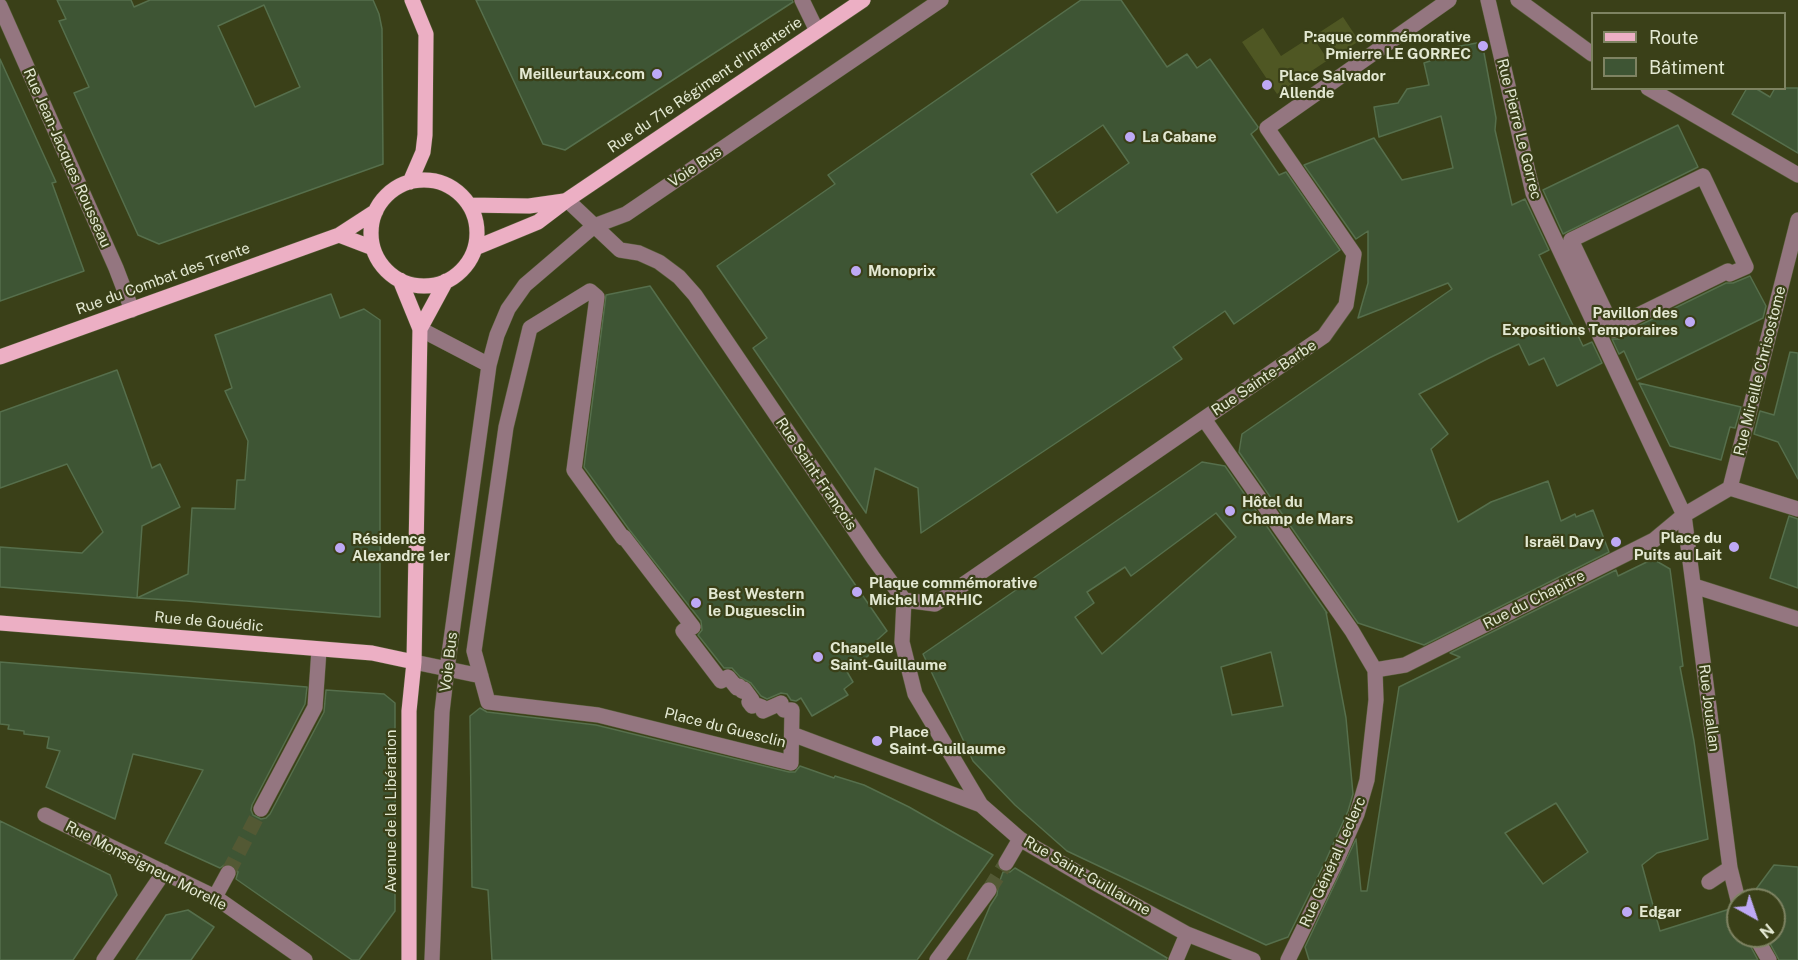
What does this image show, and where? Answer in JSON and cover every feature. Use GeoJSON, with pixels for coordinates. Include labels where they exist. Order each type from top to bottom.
{"type":"FeatureCollection","features":[{"type":"Feature","properties":{"kind":"main road"},"geometry":{"type":"LineString","coordinates":[[410,182],[423,152],[425,135],[426,34],[412,0]]}},
{"type":"Feature","properties":{"kind":"main road","name":"Rue du 71e Régiment d'Infanterie"},"geometry":{"type":"LineString","coordinates":[[475,248],[538,222],[862,0]]}},
{"type":"Feature","properties":{"kind":"main road"},"geometry":{"type":"LineString","coordinates":[[423,152],[433,181]]}},
{"type":"Feature","properties":{"kind":"main road"},"geometry":{"type":"LineString","coordinates":[[433,181],[454,189],[469,206],[475,219],[477,233],[475,248],[469,262],[459,273],[431,286],[415,285],[400,280],[388,272],[379,261],[373,248],[372,223],[384,198],[396,188],[410,182],[433,181]]}},
{"type":"Feature","properties":{"kind":"main road"},"geometry":{"type":"LineString","coordinates":[[469,206],[529,206],[567,200]]}},
{"type":"Feature","properties":{"kind":"main road","name":"Rue du Combat des Trente"},"geometry":{"type":"LineString","coordinates":[[0,357],[339,235],[376,211]]}},
{"type":"Feature","properties":{"kind":"main road"},"geometry":{"type":"LineString","coordinates":[[339,235],[373,248]]}},
{"type":"Feature","properties":{"kind":"main road"},"geometry":{"type":"LineString","coordinates":[[400,280],[420,329],[414,662]]}},
{"type":"Feature","properties":{"kind":"main road"},"geometry":{"type":"LineString","coordinates":[[420,329],[446,281]]}},
{"type":"Feature","properties":{"kind":"main road","name":"Rue de Gouédic"},"geometry":{"type":"LineString","coordinates":[[0,623],[372,653],[414,662]]}},
{"type":"Feature","properties":{"kind":"main road","name":"Avenue de la Libération"},"geometry":{"type":"LineString","coordinates":[[409,960],[409,711],[414,662]]}},
{"type":"Feature","properties":{"kind":"street"},"geometry":{"type":"LineString","coordinates":[[802,0],[817,31]]}},
{"type":"Feature","properties":{"kind":"street","name":"Voie Bus"},"geometry":{"type":"LineString","coordinates":[[432,960],[442,712],[447,669],[489,365],[497,335],[508,309],[525,285],[594,226],[626,214],[941,0]]}},
{"type":"Feature","properties":{"kind":"street","name":"Rue Sainte-Barbe"},"geometry":{"type":"LineString","coordinates":[[904,600],[935,604],[1324,336],[1346,305],[1354,254],[1267,128],[1449,0]]}},
{"type":"Feature","properties":{"kind":"street","name":"Rue Pierre Le Gorrec"},"geometry":{"type":"LineString","coordinates":[[1488,0],[1533,193],[1684,515]]}},
{"type":"Feature","properties":{"kind":"street"},"geometry":{"type":"LineString","coordinates":[[1518,0],[1591,53]]}},
{"type":"Feature","properties":{"kind":"street","name":"Rue Jean-Jacques Rousseau"},"geometry":{"type":"LineString","coordinates":[[0,6],[116,268],[132,310]]}},
{"type":"Feature","properties":{"kind":"street"},"geometry":{"type":"LineString","coordinates":[[1651,90],[1798,175]]}},
{"type":"Feature","properties":{"kind":"street"},"geometry":{"type":"LineString","coordinates":[[1703,176],[1746,267],[1730,274],[1728,271],[1626,321],[1627,323],[1614,330],[1571,240],[1703,176]]}},
{"type":"Feature","properties":{"kind":"street","name":"Rue Saint-François"},"geometry":{"type":"LineString","coordinates":[[567,200],[620,250],[639,253],[659,262],[678,277],[694,296],[904,600]]}},
{"type":"Feature","properties":{"kind":"street","name":"Rue Mireille Chrisostome"},"geometry":{"type":"LineString","coordinates":[[1730,488],[1798,220]]}},
{"type":"Feature","properties":{"kind":"street","name":"Place du Guesclin"},"geometry":{"type":"LineString","coordinates":[[590,291],[597,297],[574,470],[623,538],[693,627],[690,626],[683,631],[721,681],[728,677],[737,688],[739,686],[742,691],[744,689],[752,700],[749,702],[752,706],[754,704],[762,707],[763,711],[781,703],[784,710],[792,710],[791,763],[598,715],[488,702],[481,676],[474,651],[506,427],[530,328],[590,291]]}},
{"type":"Feature","properties":{"kind":"street"},"geometry":{"type":"LineString","coordinates":[[420,329],[489,365]]}},
{"type":"Feature","properties":{"kind":"street"},"geometry":{"type":"LineString","coordinates":[[1204,419],[1352,631],[1376,670]]}},
{"type":"Feature","properties":{"kind":"street"},"geometry":{"type":"LineString","coordinates":[[1684,515],[1730,488],[1798,509]]}},
{"type":"Feature","properties":{"kind":"street","name":"Rue du Chapitre"},"geometry":{"type":"LineString","coordinates":[[1376,670],[1405,665],[1654,540],[1684,515]]}},
{"type":"Feature","properties":{"kind":"street","name":"Rue Jouallan"},"geometry":{"type":"LineString","coordinates":[[1684,515],[1730,868],[1735,888]]}},
{"type":"Feature","properties":{"kind":"street"},"geometry":{"type":"LineString","coordinates":[[1694,586],[1798,619]]}},
{"type":"Feature","properties":{"kind":"street"},"geometry":{"type":"LineString","coordinates":[[904,600],[902,642],[915,694],[981,805]]}},
{"type":"Feature","properties":{"kind":"street"},"geometry":{"type":"LineString","coordinates":[[261,809],[315,707],[319,650]]}},
{"type":"Feature","properties":{"kind":"street"},"geometry":{"type":"LineString","coordinates":[[414,662],[481,676]]}},
{"type":"Feature","properties":{"kind":"street","name":"Rue Général Leclerc"},"geometry":{"type":"LineString","coordinates":[[1288,960],[1357,814],[1367,780],[1376,700],[1376,670]]}},
{"type":"Feature","properties":{"kind":"street","name":"Rue Saint-Guillaume"},"geometry":{"type":"LineString","coordinates":[[792,734],[981,805],[1020,838],[1187,934],[1253,960]]}},
{"type":"Feature","properties":{"kind":"street","name":"Rue Monseigneur Morelle"},"geometry":{"type":"LineString","coordinates":[[45,815],[215,897],[305,960]]}},
{"type":"Feature","properties":{"kind":"street"},"geometry":{"type":"LineString","coordinates":[[1006,863],[1020,838]]}},
{"type":"Feature","properties":{"kind":"street"},"geometry":{"type":"LineString","coordinates":[[1709,882],[1730,868]]}},
{"type":"Feature","properties":{"kind":"street"},"geometry":{"type":"LineString","coordinates":[[104,960],[164,872]]}},
{"type":"Feature","properties":{"kind":"street"},"geometry":{"type":"LineString","coordinates":[[215,897],[228,873]]}},
{"type":"Feature","properties":{"kind":"street"},"geometry":{"type":"LineString","coordinates":[[937,960],[989,890]]}},
{"type":"Feature","properties":{"kind":"street"},"geometry":{"type":"LineString","coordinates":[[1176,960],[1187,934]]}},
{"type":"Feature","properties":{"kind":"green space"},"geometry":{"type":"Polygon","coordinates":[[[1343,17],[1359,41],[1336,56],[1320,32],[1343,17]]]}},
{"type":"Feature","properties":{"kind":"green space"},"geometry":{"type":"Polygon","coordinates":[[[1263,28],[1281,56],[1312,36],[1328,60],[1277,94],[1242,42],[1263,28]]]}},
{"type":"Feature","properties":{"kind":"building"},"geometry":{"type":"Polygon","coordinates":[[[57,0],[131,0],[134,7],[150,0],[373,0],[382,29],[383,164],[159,244],[138,235],[74,93],[89,87],[59,21],[66,19],[57,0]],[[264,5],[218,26],[255,107],[300,87],[264,5]]]}},
{"type":"Feature","properties":{"kind":"building"},"geometry":{"type":"Polygon","coordinates":[[[476,0],[792,0],[793,2],[565,150],[543,144],[476,0]]]}},
{"type":"Feature","properties":{"kind":"building"},"geometry":{"type":"Polygon","coordinates":[[[1081,0],[1121,0],[1167,67],[1187,54],[1197,68],[1210,59],[1258,127],[1251,134],[1279,175],[1286,172],[1340,250],[1234,324],[1225,311],[1173,347],[1182,359],[921,533],[918,488],[875,468],[866,513],[753,348],[767,338],[717,266],[835,184],[828,175],[1081,0]],[[1103,125],[1031,174],[1057,213],[1129,163],[1103,125]]]}},
{"type":"Feature","properties":{"kind":"building"},"geometry":{"type":"Polygon","coordinates":[[[1482,42],[1496,118],[1495,130],[1512,205],[1525,199],[1549,250],[1539,255],[1583,346],[1592,342],[1602,363],[1557,386],[1544,358],[1529,365],[1519,344],[1489,358],[1419,394],[1448,434],[1431,449],[1458,522],[1491,502],[1548,481],[1561,521],[1575,514],[1576,517],[1593,510],[1609,552],[1424,645],[1358,623],[1239,452],[1242,434],[1452,289],[1448,283],[1358,318],[1368,283],[1368,231],[1356,239],[1304,165],[1374,138],[1402,180],[1453,168],[1441,116],[1379,137],[1374,107],[1398,103],[1407,89],[1429,85],[1424,63],[1430,61],[1428,52],[1482,42]]]}},
{"type":"Feature","properties":{"kind":"building"},"geometry":{"type":"Polygon","coordinates":[[[0,59],[56,182],[52,183],[84,271],[0,301],[0,59]]]}},
{"type":"Feature","properties":{"kind":"building"},"geometry":{"type":"Polygon","coordinates":[[[1798,88],[1798,153],[1732,114],[1746,90],[1758,90],[1770,97],[1774,90],[1798,88]]]}},
{"type":"Feature","properties":{"kind":"building"},"geometry":{"type":"Polygon","coordinates":[[[1678,125],[1698,167],[1563,234],[1543,190],[1678,125]]]}},
{"type":"Feature","properties":{"kind":"building","name":"Pavillon des Expositions Temporaires"},"geometry":{"type":"Polygon","coordinates":[[[1750,276],[1766,306],[1763,318],[1637,380],[1624,351],[1619,354],[1612,339],[1619,339],[1636,327],[1726,283],[1733,283],[1750,276]]]}},
{"type":"Feature","properties":{"kind":"building"},"geometry":{"type":"Polygon","coordinates":[[[650,286],[887,631],[877,640],[868,656],[846,670],[853,682],[844,689],[848,695],[812,716],[801,698],[796,701],[791,700],[787,694],[781,693],[767,699],[732,668],[724,668],[698,635],[702,630],[701,621],[628,528],[584,467],[606,295],[650,286]]]}},
{"type":"Feature","properties":{"kind":"building"},"geometry":{"type":"Polygon","coordinates":[[[331,294],[340,318],[364,309],[380,320],[380,617],[137,598],[188,574],[192,508],[235,509],[237,480],[245,480],[248,441],[225,391],[232,388],[215,335],[331,294]]]}},
{"type":"Feature","properties":{"kind":"building"},"geometry":{"type":"Polygon","coordinates":[[[1790,352],[1798,353],[1798,479],[1778,442],[1754,434],[1760,411],[1774,415],[1790,352]]]}},
{"type":"Feature","properties":{"kind":"building"},"geometry":{"type":"Polygon","coordinates":[[[117,370],[152,468],[160,464],[180,507],[142,526],[137,598],[0,587],[0,547],[82,553],[103,532],[67,464],[0,488],[0,412],[117,370]]]}},
{"type":"Feature","properties":{"kind":"building"},"geometry":{"type":"Polygon","coordinates":[[[1639,383],[1741,407],[1735,428],[1730,427],[1721,460],[1670,446],[1639,383]]]}},
{"type":"Feature","properties":{"kind":"building"},"geometry":{"type":"Polygon","coordinates":[[[1202,462],[1225,466],[1327,613],[1346,718],[1353,794],[1348,811],[1326,860],[1288,937],[1266,945],[1067,851],[1015,805],[973,761],[923,654],[1202,462]],[[1216,513],[1131,576],[1125,567],[1087,592],[1094,603],[1075,617],[1102,654],[1236,537],[1216,513]],[[1271,652],[1221,667],[1232,715],[1283,706],[1271,652]]]}},
{"type":"Feature","properties":{"kind":"building"},"geometry":{"type":"Polygon","coordinates":[[[1789,516],[1798,519],[1798,588],[1770,578],[1789,516]]]}},
{"type":"Feature","properties":{"kind":"building"},"geometry":{"type":"Polygon","coordinates":[[[1653,559],[1670,569],[1683,666],[1680,667],[1694,741],[1708,839],[1657,853],[1642,865],[1660,931],[1726,910],[1726,948],[1752,948],[1758,960],[1309,960],[1305,947],[1356,839],[1361,891],[1367,891],[1399,687],[1460,657],[1450,653],[1616,570],[1618,576],[1653,559]],[[1556,803],[1505,833],[1543,884],[1588,852],[1556,803]]]}},
{"type":"Feature","properties":{"kind":"building"},"geometry":{"type":"Polygon","coordinates":[[[0,662],[307,687],[305,704],[252,805],[253,815],[261,819],[270,814],[324,712],[326,690],[384,694],[395,703],[395,911],[359,960],[352,960],[236,879],[238,872],[233,865],[227,863],[220,868],[165,843],[203,770],[133,754],[115,819],[46,787],[60,751],[47,748],[49,737],[24,734],[24,731],[8,729],[9,725],[0,724],[0,662]]]}},
{"type":"Feature","properties":{"kind":"building"},"geometry":{"type":"Polygon","coordinates":[[[480,708],[487,712],[596,725],[789,772],[795,772],[800,766],[834,778],[835,776],[864,785],[909,807],[993,855],[917,960],[492,960],[488,890],[472,887],[470,716],[480,708]]]}},
{"type":"Feature","properties":{"kind":"building"},"geometry":{"type":"Polygon","coordinates":[[[0,821],[110,875],[117,895],[73,960],[0,960],[0,821]]]}},
{"type":"Feature","properties":{"kind":"building"},"geometry":{"type":"Polygon","coordinates":[[[1774,865],[1798,867],[1798,960],[1779,960],[1772,948],[1786,948],[1786,888],[1757,888],[1774,865]]]}},
{"type":"Feature","properties":{"kind":"building"},"geometry":{"type":"Polygon","coordinates":[[[1015,868],[1167,958],[1166,960],[967,960],[997,895],[1003,872],[1010,872],[1015,868]]]}},
{"type":"Feature","properties":{"kind":"building"},"geometry":{"type":"Polygon","coordinates":[[[188,910],[214,927],[191,960],[136,960],[166,915],[188,910]]]}},
{"type":"Feature","properties":{"kind":"tunnel"},"geometry":{"type":"LineString","coordinates":[[228,873],[261,809]]}},
{"type":"Feature","properties":{"kind":"tunnel"},"geometry":{"type":"LineString","coordinates":[[989,890],[1006,863]]}},
{"type":"Feature","properties":{"kind":"place","name":"P:aque commémorative Pmierre LE GORREC"},"geometry":{"type":"Point","coordinates":[1483,46]}},
{"type":"Feature","properties":{"kind":"place","name":"Meilleurtaux.com"},"geometry":{"type":"Point","coordinates":[657,74]}},
{"type":"Feature","properties":{"kind":"place","name":"Place Salvador Allende"},"geometry":{"type":"Point","coordinates":[1267,85]}},
{"type":"Feature","properties":{"kind":"place","name":"La Cabane"},"geometry":{"type":"Point","coordinates":[1130,137]}},
{"type":"Feature","properties":{"kind":"place","name":"Monoprix"},"geometry":{"type":"Point","coordinates":[856,271]}},
{"type":"Feature","properties":{"kind":"place","name":"Pavillon des Expositions Temporaires"},"geometry":{"type":"Point","coordinates":[1690,322]}},
{"type":"Feature","properties":{"kind":"place","name":"Hôtel du Champ de Mars"},"geometry":{"type":"Point","coordinates":[1230,511]}},
{"type":"Feature","properties":{"kind":"place","name":"Israël Davy"},"geometry":{"type":"Point","coordinates":[1616,542]}},
{"type":"Feature","properties":{"kind":"place","name":"Place du Puits au Lait"},"geometry":{"type":"Point","coordinates":[1734,547]}},
{"type":"Feature","properties":{"kind":"place","name":"Résidence Alexandre 1er"},"geometry":{"type":"Point","coordinates":[340,548]}},
{"type":"Feature","properties":{"kind":"place","name":"Plaque commémorative Michel MARHIC"},"geometry":{"type":"Point","coordinates":[857,592]}},
{"type":"Feature","properties":{"kind":"place","name":"Best Western le Duguesclin"},"geometry":{"type":"Point","coordinates":[696,603]}},
{"type":"Feature","properties":{"kind":"place","name":"Chapelle Saint-Guillaume"},"geometry":{"type":"Point","coordinates":[818,657]}},
{"type":"Feature","properties":{"kind":"place","name":"Place Saint-Guillaume"},"geometry":{"type":"Point","coordinates":[877,741]}},
{"type":"Feature","properties":{"kind":"place","name":"Edgar"},"geometry":{"type":"Point","coordinates":[1627,912]}}]}
